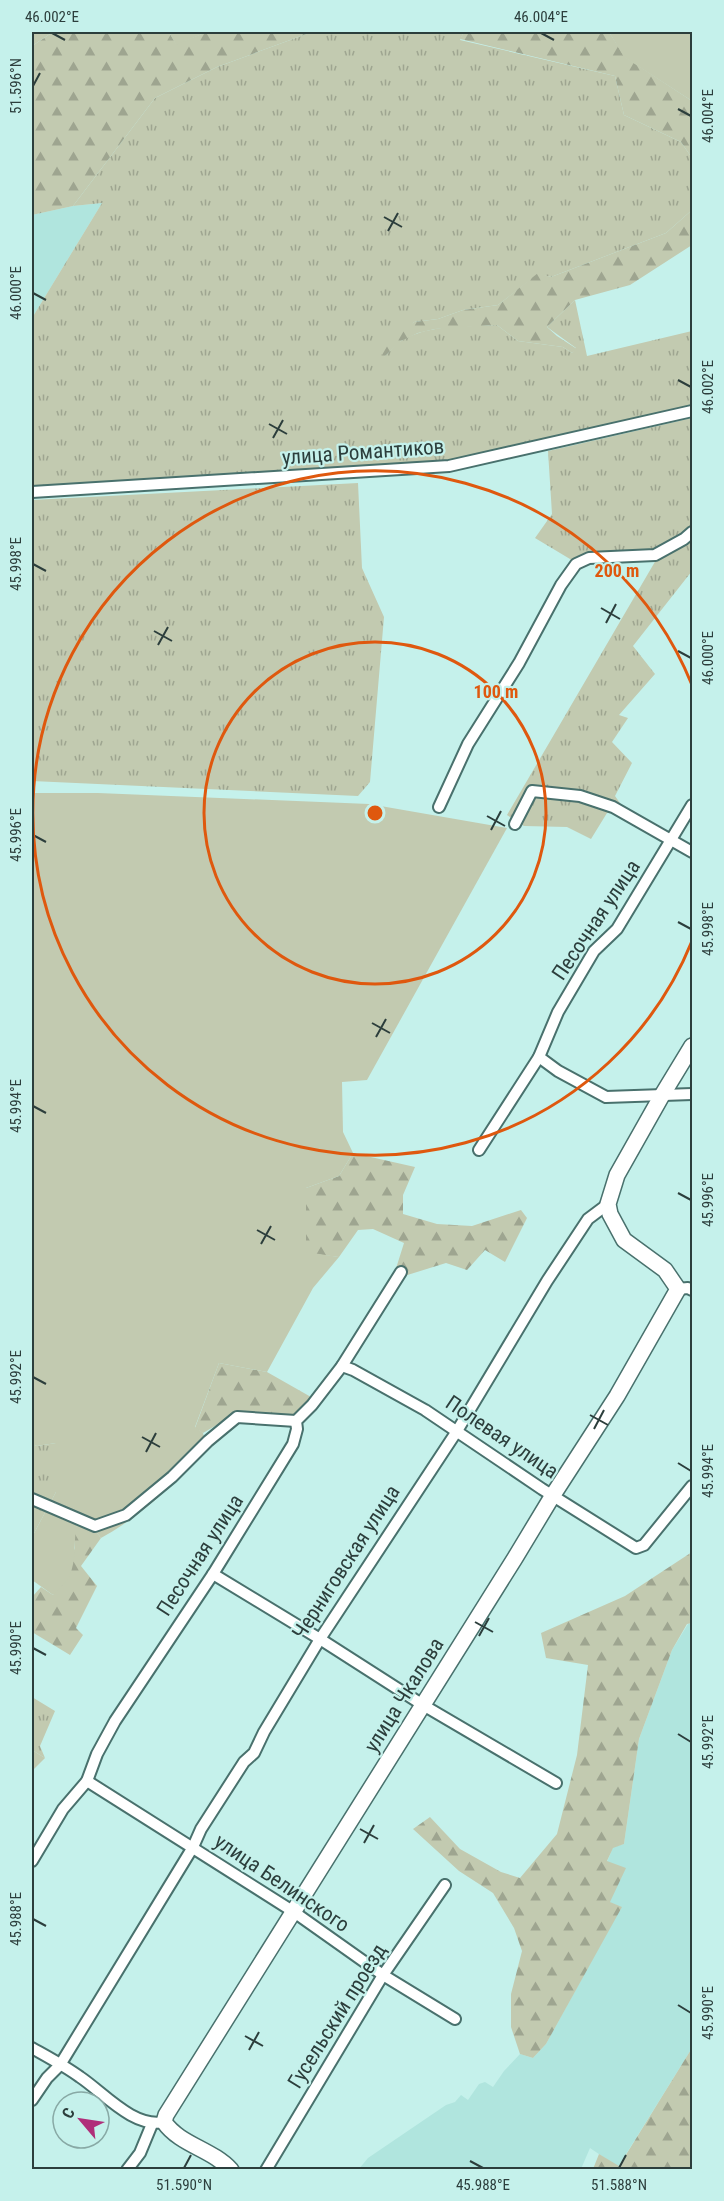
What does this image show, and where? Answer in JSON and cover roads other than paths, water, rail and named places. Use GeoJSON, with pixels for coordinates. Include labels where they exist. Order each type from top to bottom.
{"type":"FeatureCollection","features":[{"type":"Feature","properties":{"kind":"street","name":"улица Романтиков"},"geometry":{"type":"LineString","coordinates":[[32,492],[449,466],[693,411]]}},
{"type":"Feature","properties":{"kind":"street"},"geometry":{"type":"LineString","coordinates":[[440,807],[468,744],[519,663],[561,585],[576,564],[589,558],[655,555],[693,532]]}},
{"type":"Feature","properties":{"kind":"street"},"geometry":{"type":"LineString","coordinates":[[515,824],[532,791],[580,796],[613,807],[693,852]]}},
{"type":"Feature","properties":{"kind":"street","name":"Песочная улица"},"geometry":{"type":"LineString","coordinates":[[479,1150],[539,1057],[558,1012],[594,951],[616,929],[693,805]]}},
{"type":"Feature","properties":{"kind":"street"},"geometry":{"type":"LineString","coordinates":[[685,1290],[665,1270],[624,1240],[610,1214],[608,1204],[617,1175],[661,1096],[693,1046]]}},
{"type":"Feature","properties":{"kind":"street"},"geometry":{"type":"LineString","coordinates":[[539,1057],[568,1077],[606,1097],[693,1094]]}},
{"type":"Feature","properties":{"kind":"street","name":"Черниговская улица"},"geometry":{"type":"LineString","coordinates":[[32,2100],[60,2064],[194,1847],[201,1829],[244,1762],[254,1753],[264,1732],[320,1639],[457,1431],[547,1281],[582,1228],[599,1209],[608,1204]]}},
{"type":"Feature","properties":{"kind":"street"},"geometry":{"type":"LineString","coordinates":[[32,1498],[95,1526],[126,1515],[237,1418],[296,1421],[312,1405],[342,1366],[401,1272]]}},
{"type":"Feature","properties":{"kind":"street","name":"улица Чкалова"},"geometry":{"type":"LineString","coordinates":[[127,2169],[140,2153],[158,2123],[166,2115],[553,1495],[685,1290]]}},
{"type":"Feature","properties":{"kind":"street","name":"Полевая улица"},"geometry":{"type":"LineString","coordinates":[[342,1366],[426,1410],[636,1548],[644,1545],[693,1486]]}},
{"type":"Feature","properties":{"kind":"street","name":"Песочная улица"},"geometry":{"type":"LineString","coordinates":[[32,1861],[63,1809],[87,1781],[97,1754],[115,1720],[213,1574],[293,1444],[297,1429],[296,1421]]}},
{"type":"Feature","properties":{"kind":"street"},"geometry":{"type":"LineString","coordinates":[[213,1574],[423,1705],[556,1783]]}},
{"type":"Feature","properties":{"kind":"street","name":"улица Белинского"},"geometry":{"type":"LineString","coordinates":[[87,1781],[194,1847],[454,2019]]}},
{"type":"Feature","properties":{"kind":"street","name":"Гусельский проезд"},"geometry":{"type":"LineString","coordinates":[[266,2169],[383,1974],[445,1885]]}},
{"type":"Feature","properties":{"kind":"street"},"geometry":{"type":"LineString","coordinates":[[32,2048],[79,2076],[123,2109],[158,2123],[223,2161],[231,2169]]}}]}
